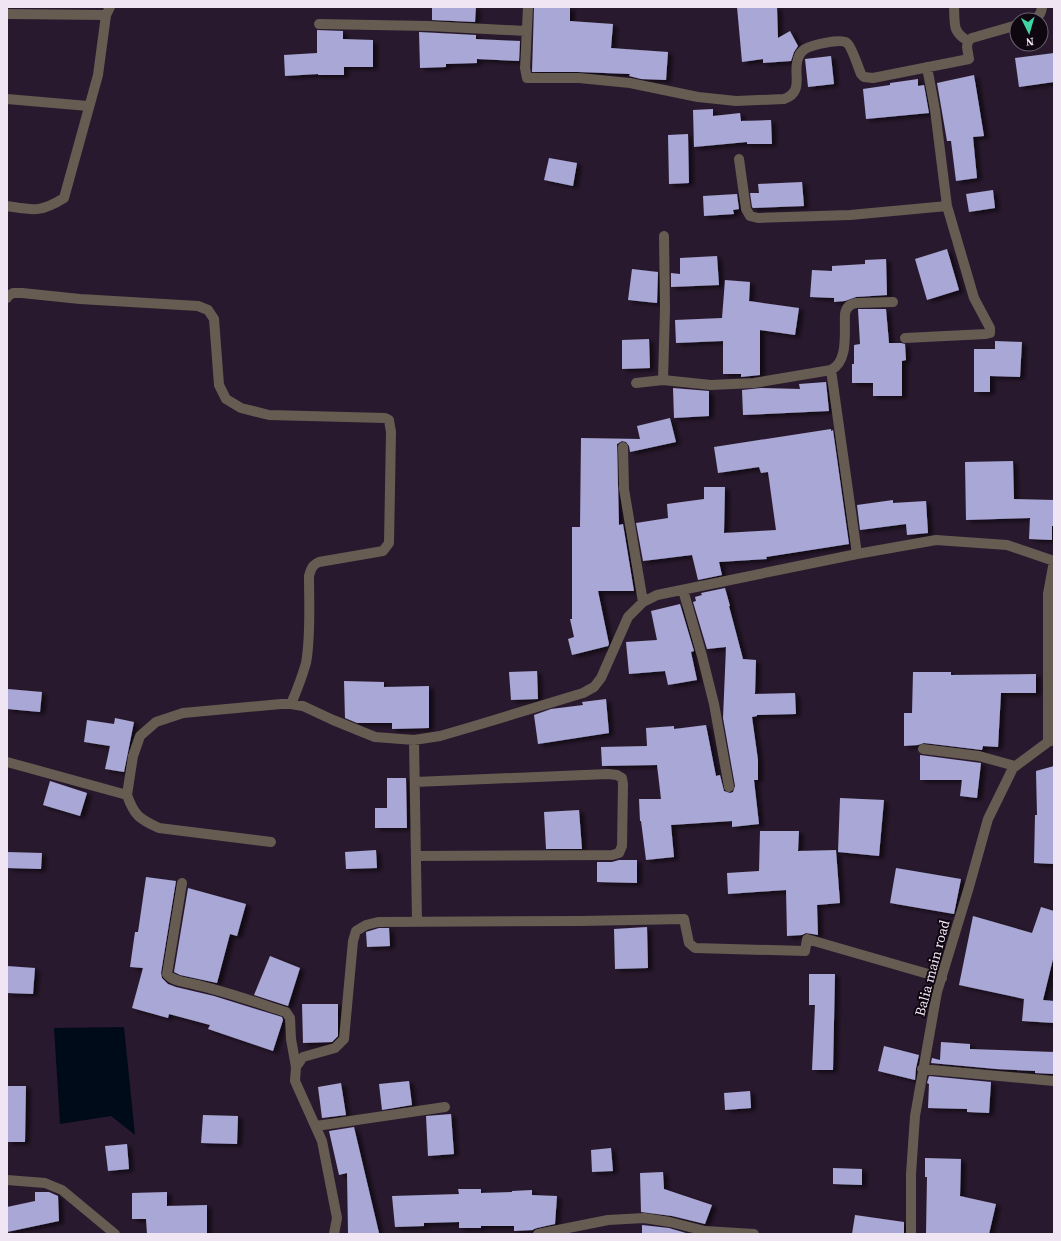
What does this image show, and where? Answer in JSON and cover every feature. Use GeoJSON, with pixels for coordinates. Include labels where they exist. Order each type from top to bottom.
{"type":"FeatureCollection","features":[{"type":"Feature","properties":{"kind":"street"},"geometry":{"type":"LineString","coordinates":[[528,7],[524,68],[527,78],[579,78],[630,83],[698,97],[736,101],[784,99],[790,97],[795,92],[798,57],[801,53],[805,49],[836,40],[842,40],[848,43],[861,74],[864,77],[872,78],[968,59],[967,47],[968,42],[972,38],[1009,27]]}},
{"type":"Feature","properties":{"kind":"street"},"geometry":{"type":"LineString","coordinates":[[954,7],[956,31],[968,42]]}},
{"type":"Feature","properties":{"kind":"street"},"geometry":{"type":"LineString","coordinates":[[7,14],[108,11],[98,75],[88,106],[64,198],[50,206],[33,210],[7,206]]}},
{"type":"Feature","properties":{"kind":"street"},"geometry":{"type":"LineString","coordinates":[[319,24],[429,26],[526,31]]}},
{"type":"Feature","properties":{"kind":"street"},"geometry":{"type":"LineString","coordinates":[[905,338],[990,333],[990,328],[974,298],[947,206],[935,110],[927,67]]}},
{"type":"Feature","properties":{"kind":"street"},"geometry":{"type":"LineString","coordinates":[[7,99],[88,106]]}},
{"type":"Feature","properties":{"kind":"street"},"geometry":{"type":"LineString","coordinates":[[739,159],[746,209],[750,216],[758,218],[850,215],[947,206]]}},
{"type":"Feature","properties":{"kind":"street"},"geometry":{"type":"LineString","coordinates":[[663,380],[665,309],[664,236]]}},
{"type":"Feature","properties":{"kind":"street"},"geometry":{"type":"LineString","coordinates":[[7,298],[13,293],[22,293],[80,299],[198,306],[208,310],[214,319],[219,385],[226,399],[241,408],[268,416],[385,418],[389,420],[391,432],[389,543],[383,551],[319,562],[314,564],[311,568],[309,576],[306,662],[291,704]]}},
{"type":"Feature","properties":{"kind":"street"},"geometry":{"type":"LineString","coordinates":[[636,383],[663,380],[711,385],[754,383],[831,370],[840,362],[844,352],[846,308],[851,304],[856,303],[893,302]]}},
{"type":"Feature","properties":{"kind":"street"},"geometry":{"type":"LineString","coordinates":[[831,370],[858,554]]}},
{"type":"Feature","properties":{"kind":"street"},"geometry":{"type":"LineString","coordinates":[[623,447],[624,489],[643,602]]}},
{"type":"Feature","properties":{"kind":"street"},"geometry":{"type":"LineString","coordinates":[[272,842],[159,828],[145,822],[132,809],[127,795],[133,756],[140,736],[156,722],[183,713],[232,707],[291,704],[303,706],[375,737],[414,740],[440,736],[583,693],[594,687],[602,678],[628,617],[643,602],[657,595],[858,554],[936,540],[1007,545],[1054,560],[1048,594],[1051,741]]}},
{"type":"Feature","properties":{"kind":"street"},"geometry":{"type":"LineString","coordinates":[[683,590],[714,704],[729,787]]}},
{"type":"Feature","properties":{"kind":"street"},"geometry":{"type":"LineString","coordinates":[[414,740],[418,922]]}},
{"type":"Feature","properties":{"kind":"street","name":"Balia main road"},"geometry":{"type":"LineString","coordinates":[[911,1234],[911,1174],[915,1116],[922,1069],[937,992],[988,819],[1013,768],[1051,741]]}},
{"type":"Feature","properties":{"kind":"street"},"geometry":{"type":"LineString","coordinates":[[923,749],[979,756],[1015,766]]}},
{"type":"Feature","properties":{"kind":"street"},"geometry":{"type":"LineString","coordinates":[[7,762],[127,795]]}},
{"type":"Feature","properties":{"kind":"street"},"geometry":{"type":"LineString","coordinates":[[415,782],[608,774],[617,775],[622,778],[623,784],[622,846],[619,853],[612,855],[416,856]]}},
{"type":"Feature","properties":{"kind":"street"},"geometry":{"type":"LineString","coordinates":[[182,883],[167,974],[176,980],[205,986],[286,1012],[290,1018],[291,1038],[296,1067],[295,1081],[322,1141],[337,1218],[334,1234]]}},
{"type":"Feature","properties":{"kind":"street"},"geometry":{"type":"LineString","coordinates":[[296,1067],[303,1057],[335,1048],[344,1039],[353,941],[356,931],[366,925],[378,922],[684,919],[689,943],[695,948],[805,950],[807,938],[942,978]]}},
{"type":"Feature","properties":{"kind":"street"},"geometry":{"type":"LineString","coordinates":[[922,1069],[1054,1081]]}},
{"type":"Feature","properties":{"kind":"street"},"geometry":{"type":"LineString","coordinates":[[316,1126],[445,1107]]}},
{"type":"Feature","properties":{"kind":"street"},"geometry":{"type":"LineString","coordinates":[[7,1180],[45,1183],[62,1190],[114,1234]]}},
{"type":"Feature","properties":{"kind":"street"},"geometry":{"type":"LineString","coordinates":[[538,1234],[608,1220],[644,1218],[705,1231],[754,1234]]}},
{"type":"Feature","properties":{"kind":"water"},"geometry":{"type":"Polygon","coordinates":[[[124,1027],[135,1135],[111,1116],[60,1124],[54,1028],[124,1027]]]}},
{"type":"Feature","properties":{"kind":"building"},"geometry":{"type":"Polygon","coordinates":[[[432,7],[476,7],[475,22],[432,20],[432,7]]]}},
{"type":"Feature","properties":{"kind":"building"},"geometry":{"type":"Polygon","coordinates":[[[534,7],[570,7],[570,21],[613,24],[611,48],[668,52],[666,80],[641,79],[629,76],[630,74],[532,72],[534,7]]]}},
{"type":"Feature","properties":{"kind":"building"},"geometry":{"type":"Polygon","coordinates":[[[737,7],[777,7],[778,38],[790,31],[798,46],[791,61],[763,63],[763,59],[742,62],[737,7]]]}},
{"type":"Feature","properties":{"kind":"building"},"geometry":{"type":"Polygon","coordinates":[[[317,30],[343,31],[343,39],[373,40],[373,67],[344,67],[344,75],[318,74],[285,76],[284,55],[317,53],[317,30]]]}},
{"type":"Feature","properties":{"kind":"building"},"geometry":{"type":"Polygon","coordinates":[[[419,32],[476,35],[476,39],[520,41],[519,61],[477,59],[477,63],[446,64],[446,67],[420,68],[419,32]]]}},
{"type":"Feature","properties":{"kind":"building"},"geometry":{"type":"Polygon","coordinates":[[[1054,53],[1054,82],[1019,87],[1015,58],[1054,53]]]}},
{"type":"Feature","properties":{"kind":"building"},"geometry":{"type":"Polygon","coordinates":[[[831,56],[834,84],[808,87],[805,59],[831,56]]]}},
{"type":"Feature","properties":{"kind":"building"},"geometry":{"type":"Polygon","coordinates":[[[974,75],[984,136],[973,137],[977,178],[956,181],[951,141],[947,141],[937,83],[974,75]]]}},
{"type":"Feature","properties":{"kind":"building"},"geometry":{"type":"Polygon","coordinates":[[[918,79],[918,86],[924,85],[929,113],[866,119],[863,89],[918,79]]]}},
{"type":"Feature","properties":{"kind":"building"},"geometry":{"type":"Polygon","coordinates":[[[713,109],[713,116],[740,113],[741,121],[771,120],[772,144],[747,144],[747,142],[694,147],[693,110],[713,109]]]}},
{"type":"Feature","properties":{"kind":"building"},"geometry":{"type":"Polygon","coordinates":[[[688,134],[689,183],[669,184],[668,135],[688,134]]]}},
{"type":"Feature","properties":{"kind":"building"},"geometry":{"type":"Polygon","coordinates":[[[549,158],[577,163],[573,186],[544,180],[549,158]]]}},
{"type":"Feature","properties":{"kind":"building"},"geometry":{"type":"Polygon","coordinates":[[[802,182],[804,206],[752,207],[750,193],[759,193],[758,184],[802,182]]]}},
{"type":"Feature","properties":{"kind":"building"},"geometry":{"type":"Polygon","coordinates":[[[993,190],[995,208],[969,212],[966,194],[993,190]]]}},
{"type":"Feature","properties":{"kind":"building"},"geometry":{"type":"Polygon","coordinates":[[[737,194],[739,209],[733,210],[734,214],[704,216],[703,196],[737,194]]]}},
{"type":"Feature","properties":{"kind":"building"},"geometry":{"type":"Polygon","coordinates":[[[947,249],[959,290],[927,300],[915,259],[947,249]]]}},
{"type":"Feature","properties":{"kind":"building"},"geometry":{"type":"Polygon","coordinates":[[[717,256],[719,285],[671,287],[671,273],[680,274],[680,258],[717,256]]]}},
{"type":"Feature","properties":{"kind":"building"},"geometry":{"type":"Polygon","coordinates":[[[886,259],[887,295],[856,297],[845,301],[834,302],[834,298],[810,297],[812,270],[832,271],[832,266],[865,264],[865,260],[886,259]]]}},
{"type":"Feature","properties":{"kind":"building"},"geometry":{"type":"Polygon","coordinates":[[[632,269],[658,272],[657,303],[628,300],[632,269]]]}},
{"type":"Feature","properties":{"kind":"building"},"geometry":{"type":"Polygon","coordinates":[[[725,280],[750,282],[749,301],[799,308],[795,335],[760,330],[760,375],[741,377],[741,374],[723,374],[723,341],[676,343],[675,320],[722,318],[725,280]]]}},
{"type":"Feature","properties":{"kind":"building"},"geometry":{"type":"Polygon","coordinates":[[[858,309],[886,309],[889,343],[905,344],[906,360],[902,361],[902,396],[873,396],[873,383],[852,383],[854,345],[860,344],[858,309]]]}},
{"type":"Feature","properties":{"kind":"building"},"geometry":{"type":"Polygon","coordinates":[[[649,339],[650,368],[622,369],[622,340],[649,339]]]}},
{"type":"Feature","properties":{"kind":"building"},"geometry":{"type":"Polygon","coordinates":[[[995,341],[1022,342],[1020,377],[990,376],[990,392],[974,392],[974,349],[995,349],[995,341]]]}},
{"type":"Feature","properties":{"kind":"building"},"geometry":{"type":"Polygon","coordinates":[[[826,382],[829,411],[743,415],[742,390],[761,388],[800,389],[799,384],[826,382]]]}},
{"type":"Feature","properties":{"kind":"building"},"geometry":{"type":"Polygon","coordinates":[[[673,388],[709,391],[709,416],[674,418],[673,388]]]}},
{"type":"Feature","properties":{"kind":"building"},"geometry":{"type":"Polygon","coordinates":[[[670,418],[676,442],[630,452],[629,446],[626,442],[622,441],[617,444],[619,525],[623,524],[634,591],[598,591],[609,644],[608,646],[572,655],[568,639],[574,637],[570,619],[572,619],[572,527],[580,527],[581,438],[640,439],[637,426],[670,418]]]}},
{"type":"Feature","properties":{"kind":"building"},"geometry":{"type":"Polygon","coordinates":[[[831,429],[831,431],[833,430],[849,544],[766,557],[767,559],[719,562],[722,575],[698,580],[692,555],[643,561],[636,523],[668,518],[667,504],[704,499],[704,487],[725,487],[724,533],[776,530],[768,472],[761,473],[759,467],[718,473],[714,447],[831,429]]]}},
{"type":"Feature","properties":{"kind":"building"},"geometry":{"type":"Polygon","coordinates":[[[1013,461],[1014,499],[1054,500],[1054,526],[1052,526],[1052,540],[1029,539],[1030,518],[966,520],[965,462],[1013,461]]]}},
{"type":"Feature","properties":{"kind":"building"},"geometry":{"type":"Polygon","coordinates":[[[893,500],[893,503],[926,501],[928,533],[907,535],[906,524],[860,530],[857,505],[893,500]]]}},
{"type":"Feature","properties":{"kind":"building"},"geometry":{"type":"Polygon","coordinates":[[[725,588],[743,659],[756,660],[755,694],[795,693],[796,714],[757,715],[752,717],[758,760],[758,780],[754,780],[759,824],[732,827],[732,821],[671,825],[674,857],[646,860],[640,821],[639,799],[661,799],[657,765],[602,766],[601,747],[647,746],[646,728],[674,726],[674,729],[706,725],[716,776],[720,775],[724,791],[730,793],[733,792],[735,786],[723,718],[726,647],[707,649],[693,602],[696,601],[695,597],[702,595],[701,593],[725,588]]]}},
{"type":"Feature","properties":{"kind":"building"},"geometry":{"type":"Polygon","coordinates":[[[680,604],[694,651],[691,652],[697,680],[668,685],[665,671],[629,674],[626,642],[657,640],[651,611],[680,604]]]}},
{"type":"Feature","properties":{"kind":"building"},"geometry":{"type":"Polygon","coordinates":[[[537,671],[538,699],[511,700],[509,672],[537,671]]]}},
{"type":"Feature","properties":{"kind":"building"},"geometry":{"type":"Polygon","coordinates":[[[913,672],[951,672],[951,675],[1036,674],[1036,693],[1001,693],[998,747],[983,746],[982,750],[924,743],[904,746],[904,713],[912,713],[913,672]]]}},
{"type":"Feature","properties":{"kind":"building"},"geometry":{"type":"Polygon","coordinates":[[[344,681],[384,682],[384,687],[429,686],[429,728],[392,729],[392,723],[357,723],[345,718],[344,681]]]}},
{"type":"Feature","properties":{"kind":"building"},"geometry":{"type":"Polygon","coordinates":[[[8,689],[42,692],[40,712],[7,709],[8,689]]]}},
{"type":"Feature","properties":{"kind":"building"},"geometry":{"type":"Polygon","coordinates":[[[606,699],[609,733],[538,744],[534,715],[551,709],[583,705],[582,702],[606,699]]]}},
{"type":"Feature","properties":{"kind":"building"},"geometry":{"type":"Polygon","coordinates":[[[115,718],[134,722],[124,772],[105,769],[110,746],[84,742],[87,720],[114,724],[115,718]]]}},
{"type":"Feature","properties":{"kind":"building"},"geometry":{"type":"Polygon","coordinates":[[[920,755],[981,763],[977,798],[960,796],[962,780],[920,780],[920,755]]]}},
{"type":"Feature","properties":{"kind":"building"},"geometry":{"type":"Polygon","coordinates":[[[1054,766],[1054,864],[1034,863],[1035,815],[1037,815],[1036,771],[1054,766]]]}},
{"type":"Feature","properties":{"kind":"building"},"geometry":{"type":"Polygon","coordinates":[[[387,778],[406,778],[407,828],[375,828],[375,808],[387,808],[387,778]]]}},
{"type":"Feature","properties":{"kind":"building"},"geometry":{"type":"Polygon","coordinates":[[[50,781],[87,793],[80,816],[43,805],[50,781]]]}},
{"type":"Feature","properties":{"kind":"building"},"geometry":{"type":"Polygon","coordinates":[[[840,798],[884,800],[879,856],[838,852],[840,798]]]}},
{"type":"Feature","properties":{"kind":"building"},"geometry":{"type":"Polygon","coordinates":[[[579,810],[582,849],[546,849],[544,812],[579,810]]]}},
{"type":"Feature","properties":{"kind":"building"},"geometry":{"type":"Polygon","coordinates":[[[760,831],[799,831],[798,851],[836,850],[840,903],[817,905],[818,935],[806,933],[802,935],[787,936],[786,890],[728,894],[727,873],[759,871],[760,831]]]}},
{"type":"Feature","properties":{"kind":"building"},"geometry":{"type":"Polygon","coordinates":[[[376,850],[377,868],[346,869],[345,852],[376,850]]]}},
{"type":"Feature","properties":{"kind":"building"},"geometry":{"type":"Polygon","coordinates":[[[7,852],[42,853],[41,869],[7,868],[7,852]]]}},
{"type":"Feature","properties":{"kind":"building"},"geometry":{"type":"Polygon","coordinates":[[[619,860],[637,860],[637,883],[597,882],[597,862],[612,862],[619,860]]]}},
{"type":"Feature","properties":{"kind":"building"},"geometry":{"type":"Polygon","coordinates":[[[896,868],[961,879],[954,914],[890,903],[896,868]]]}},
{"type":"Feature","properties":{"kind":"building"},"geometry":{"type":"Polygon","coordinates":[[[146,877],[176,881],[161,973],[162,978],[168,984],[176,987],[214,996],[282,1017],[283,1020],[273,1051],[208,1029],[210,1025],[169,1014],[168,1018],[132,1008],[143,968],[130,967],[135,932],[138,932],[146,877]]]}},
{"type":"Feature","properties":{"kind":"building"},"geometry":{"type":"Polygon","coordinates":[[[188,888],[246,904],[237,936],[230,934],[217,983],[180,975],[174,972],[188,888]]]}},
{"type":"Feature","properties":{"kind":"building"},"geometry":{"type":"Polygon","coordinates":[[[1041,907],[1054,911],[1054,955],[1043,1000],[1054,1001],[1054,1023],[1022,1021],[1024,999],[959,985],[973,916],[1032,933],[1041,907]]]}},
{"type":"Feature","properties":{"kind":"building"},"geometry":{"type":"Polygon","coordinates":[[[647,927],[648,968],[615,969],[614,929],[647,927]]]}},
{"type":"Feature","properties":{"kind":"building"},"geometry":{"type":"Polygon","coordinates":[[[379,928],[389,928],[390,946],[367,947],[366,932],[379,928]]]}},
{"type":"Feature","properties":{"kind":"building"},"geometry":{"type":"Polygon","coordinates":[[[270,956],[300,968],[288,1006],[254,995],[270,956]]]}},
{"type":"Feature","properties":{"kind":"building"},"geometry":{"type":"Polygon","coordinates":[[[7,966],[35,968],[33,994],[7,993],[7,966]]]}},
{"type":"Feature","properties":{"kind":"building"},"geometry":{"type":"Polygon","coordinates":[[[809,974],[835,974],[833,1070],[812,1070],[815,1005],[809,1005],[809,974]]]}},
{"type":"Feature","properties":{"kind":"building"},"geometry":{"type":"Polygon","coordinates":[[[302,1004],[338,1004],[338,1036],[332,1042],[303,1043],[302,1004]]]}},
{"type":"Feature","properties":{"kind":"building"},"geometry":{"type":"Polygon","coordinates":[[[941,1042],[970,1044],[970,1049],[1054,1052],[1054,1074],[1035,1073],[1035,1071],[931,1063],[932,1058],[940,1060],[941,1042]]]}},
{"type":"Feature","properties":{"kind":"building"},"geometry":{"type":"Polygon","coordinates":[[[884,1046],[919,1055],[915,1080],[878,1071],[884,1046]]]}},
{"type":"Feature","properties":{"kind":"building"},"geometry":{"type":"Polygon","coordinates":[[[929,1076],[991,1082],[989,1113],[967,1112],[967,1109],[928,1108],[929,1084],[927,1083],[929,1076]]]}},
{"type":"Feature","properties":{"kind":"building"},"geometry":{"type":"Polygon","coordinates":[[[409,1081],[412,1105],[382,1110],[379,1084],[409,1081]]]}},
{"type":"Feature","properties":{"kind":"building"},"geometry":{"type":"Polygon","coordinates":[[[341,1083],[346,1115],[322,1118],[318,1087],[341,1083]]]}},
{"type":"Feature","properties":{"kind":"building"},"geometry":{"type":"Polygon","coordinates":[[[7,1086],[26,1086],[25,1142],[7,1142],[7,1086]]]}},
{"type":"Feature","properties":{"kind":"building"},"geometry":{"type":"Polygon","coordinates":[[[750,1091],[751,1108],[725,1110],[724,1093],[750,1091]]]}},
{"type":"Feature","properties":{"kind":"building"},"geometry":{"type":"Polygon","coordinates":[[[451,1114],[454,1154],[428,1156],[426,1116],[451,1114]]]}},
{"type":"Feature","properties":{"kind":"building"},"geometry":{"type":"Polygon","coordinates":[[[203,1115],[238,1116],[237,1144],[201,1143],[203,1115]]]}},
{"type":"Feature","properties":{"kind":"building"},"geometry":{"type":"Polygon","coordinates":[[[354,1127],[379,1233],[348,1233],[347,1173],[339,1175],[329,1131],[354,1127]]]}},
{"type":"Feature","properties":{"kind":"building"},"geometry":{"type":"Polygon","coordinates":[[[127,1144],[129,1169],[108,1171],[105,1146],[127,1144]]]}},
{"type":"Feature","properties":{"kind":"building"},"geometry":{"type":"Polygon","coordinates":[[[611,1148],[613,1171],[592,1172],[591,1150],[611,1148]]]}},
{"type":"Feature","properties":{"kind":"building"},"geometry":{"type":"Polygon","coordinates":[[[925,1158],[961,1159],[960,1196],[996,1204],[989,1234],[926,1234],[927,1177],[925,1177],[925,1158]]]}},
{"type":"Feature","properties":{"kind":"building"},"geometry":{"type":"Polygon","coordinates":[[[833,1168],[862,1169],[862,1185],[833,1184],[833,1168]]]}},
{"type":"Feature","properties":{"kind":"building"},"geometry":{"type":"Polygon","coordinates":[[[663,1172],[664,1189],[712,1205],[705,1224],[672,1216],[641,1212],[640,1173],[663,1172]]]}},
{"type":"Feature","properties":{"kind":"building"},"geometry":{"type":"Polygon","coordinates":[[[458,1189],[481,1189],[481,1193],[532,1190],[532,1195],[557,1196],[555,1224],[533,1230],[514,1231],[514,1226],[459,1228],[459,1222],[424,1223],[424,1226],[395,1227],[392,1196],[459,1194],[458,1189]]]}},
{"type":"Feature","properties":{"kind":"building"},"geometry":{"type":"Polygon","coordinates":[[[35,1192],[49,1192],[58,1196],[59,1221],[7,1232],[7,1207],[35,1201],[35,1192]]]}},
{"type":"Feature","properties":{"kind":"building"},"geometry":{"type":"Polygon","coordinates":[[[167,1192],[167,1206],[207,1205],[207,1234],[147,1234],[146,1219],[132,1219],[132,1193],[167,1192]]]}},
{"type":"Feature","properties":{"kind":"building"},"geometry":{"type":"Polygon","coordinates":[[[855,1215],[904,1222],[904,1234],[852,1234],[855,1215]]]}},
{"type":"Feature","properties":{"kind":"building"},"geometry":{"type":"Polygon","coordinates":[[[642,1225],[669,1228],[689,1234],[642,1234],[642,1225]]]}}]}
